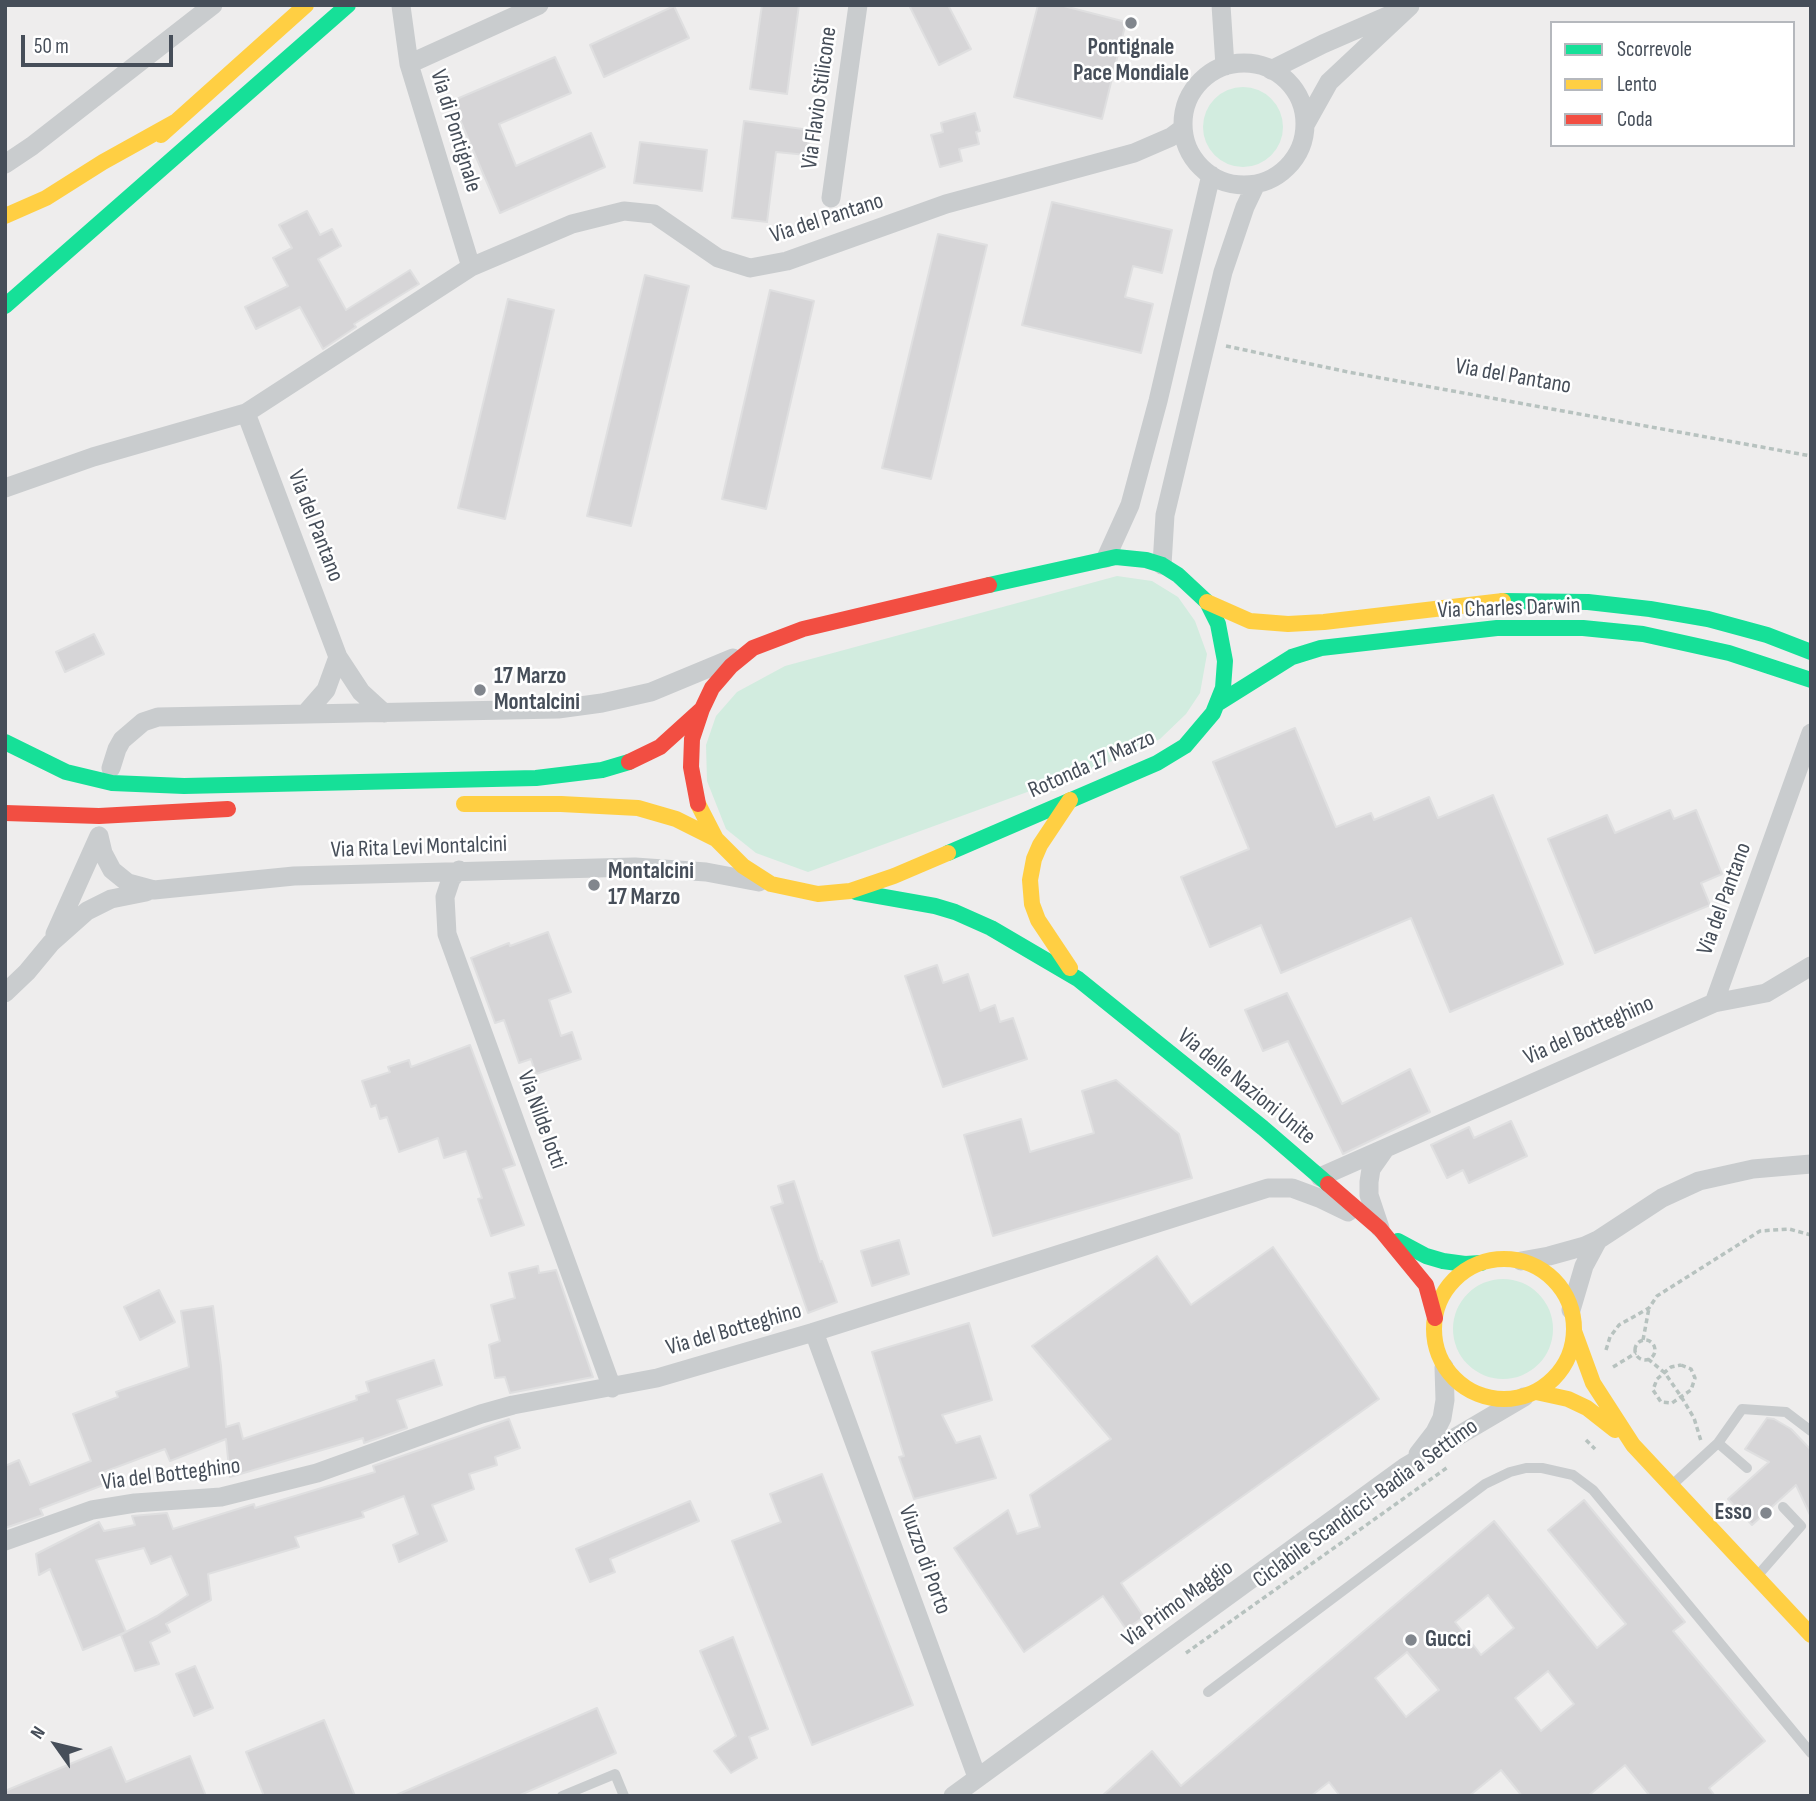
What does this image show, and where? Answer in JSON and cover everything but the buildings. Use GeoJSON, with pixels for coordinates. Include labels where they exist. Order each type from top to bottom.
{"type":"FeatureCollection","features":[{"type":"Feature","properties":{"kind":"main road"},"geometry":{"type":"LineString","coordinates":[[115,175],[306,5]]}},
{"type":"Feature","properties":{"kind":"main road"},"geometry":{"type":"LineString","coordinates":[[5,306],[348,5]]}},
{"type":"Feature","properties":{"kind":"main road"},"geometry":{"type":"LineString","coordinates":[[5,216],[46,198],[175,122]]}},
{"type":"Feature","properties":{"kind":"main road"},"geometry":{"type":"LineString","coordinates":[[5,312],[37,277]]}},
{"type":"Feature","properties":{"kind":"main road","name":"Rotonda 17 Marzo"},"geometry":{"type":"LineString","coordinates":[[1106,558],[1136,558],[1162,565],[1184,579],[1207,602],[1221,633],[1225,660],[1223,688],[1217,704],[1194,738],[1171,756],[894,876],[850,891],[818,894],[771,884],[743,866],[716,839],[699,808],[691,767],[692,739],[702,709],[721,677],[753,648],[803,629],[1106,558]]}},
{"type":"Feature","properties":{"kind":"main road","name":"Via Charles Darwin"},"geometry":{"type":"LineString","coordinates":[[1207,602],[1250,621],[1288,624],[1481,602],[1588,602],[1650,608],[1708,619],[1767,635],[1811,652]]}},
{"type":"Feature","properties":{"kind":"main road","name":"Via Charles Darwin"},"geometry":{"type":"LineString","coordinates":[[1217,704],[1293,657],[1321,648],[1496,628],[1583,628],[1643,634],[1729,653],[1811,680]]}},
{"type":"Feature","properties":{"kind":"main road"},"geometry":{"type":"LineString","coordinates":[[5,742],[66,772],[111,783],[184,786],[537,778],[620,766],[651,753],[702,709]]}},
{"type":"Feature","properties":{"kind":"main road"},"geometry":{"type":"LineString","coordinates":[[102,796],[144,793],[184,786]]}},
{"type":"Feature","properties":{"kind":"main road","name":"Via delle Nazioni Unite"},"geometry":{"type":"LineString","coordinates":[[1072,799],[1040,845],[1032,864],[1030,883],[1032,904],[1038,920],[1050,942],[1077,979]]}},
{"type":"Feature","properties":{"kind":"main road"},"geometry":{"type":"LineString","coordinates":[[454,804],[561,804],[638,808],[676,819],[716,839]]}},
{"type":"Feature","properties":{"kind":"main road"},"geometry":{"type":"LineString","coordinates":[[5,813],[109,816],[246,808]]}},
{"type":"Feature","properties":{"kind":"main road","name":"Via delle Nazioni Unite"},"geometry":{"type":"LineString","coordinates":[[850,891],[918,902],[955,912],[990,928],[1077,979],[1263,1128],[1382,1231],[1426,1285],[1435,1318]]}},
{"type":"Feature","properties":{"kind":"main road","name":"Via delle Nazioni Unite"},"geometry":{"type":"LineString","coordinates":[[1382,1231],[1426,1256],[1465,1264],[1480,1263]]}},
{"type":"Feature","properties":{"kind":"main road"},"geometry":{"type":"LineString","coordinates":[[1633,1445],[1587,1408],[1567,1399],[1530,1394],[1499,1399],[1483,1396],[1461,1385],[1444,1367],[1436,1346],[1435,1318],[1447,1288],[1462,1273],[1480,1263],[1500,1259],[1521,1261],[1540,1269],[1556,1282],[1571,1310],[1574,1331],[1593,1383],[1633,1445],[1756,1577],[1801,1619],[1811,1635]]}},
{"type":"Feature","properties":{"kind":"main road"},"geometry":{"type":"LineString","coordinates":[[1530,1394],[1546,1385],[1563,1367],[1569,1355],[1574,1331]]}},
{"type":"Feature","properties":{"kind":"street"},"geometry":{"type":"LineString","coordinates":[[5,164],[52,131],[214,5]]}},
{"type":"Feature","properties":{"kind":"street"},"geometry":{"type":"LineString","coordinates":[[410,64],[539,5]]}},
{"type":"Feature","properties":{"kind":"street","name":"Via Flavio Stilicone"},"geometry":{"type":"LineString","coordinates":[[831,198],[858,5]]}},
{"type":"Feature","properties":{"kind":"street"},"geometry":{"type":"LineString","coordinates":[[1221,5],[1225,66]]}},
{"type":"Feature","properties":{"kind":"street","name":"Via di Pontignale"},"geometry":{"type":"LineString","coordinates":[[401,6],[410,64],[471,267]]}},
{"type":"Feature","properties":{"kind":"street"},"geometry":{"type":"LineString","coordinates":[[1271,70],[1411,6]]}},
{"type":"Feature","properties":{"kind":"street"},"geometry":{"type":"LineString","coordinates":[[1305,125],[1301,104],[1293,88],[1271,70],[1251,65],[1225,66],[1210,74],[1193,90],[1186,104],[1183,128],[1190,153],[1211,176],[1231,184],[1256,184],[1275,176],[1288,166],[1298,152],[1305,125],[1329,82],[1411,6]]}},
{"type":"Feature","properties":{"kind":"street","name":"Via del Pantano"},"geometry":{"type":"LineString","coordinates":[[5,488],[93,457],[246,413],[471,267],[572,224],[624,211],[654,214],[718,258],[750,268],[787,261],[946,204],[1134,153],[1171,137],[1183,128]]}},
{"type":"Feature","properties":{"kind":"street"},"geometry":{"type":"LineString","coordinates":[[1106,558],[1130,505],[1155,414],[1211,176]]}},
{"type":"Feature","properties":{"kind":"street"},"geometry":{"type":"LineString","coordinates":[[1162,565],[1165,515],[1223,272],[1245,207],[1256,184]]}},
{"type":"Feature","properties":{"kind":"street","name":"Via del Pantano"},"geometry":{"type":"LineString","coordinates":[[246,413],[338,657],[365,696],[384,713]]}},
{"type":"Feature","properties":{"kind":"street"},"geometry":{"type":"LineString","coordinates":[[111,768],[122,740],[137,726],[151,719],[548,710],[601,704],[676,683],[753,648]]}},
{"type":"Feature","properties":{"kind":"street"},"geometry":{"type":"LineString","coordinates":[[305,714],[326,690],[338,657]]}},
{"type":"Feature","properties":{"kind":"street","name":"Via del Pantano"},"geometry":{"type":"LineString","coordinates":[[1714,1003],[1811,733]]}},
{"type":"Feature","properties":{"kind":"street","name":"Via Rita Levi Montalcini"},"geometry":{"type":"LineString","coordinates":[[51,943],[99,836],[103,853],[112,870],[128,883],[154,890],[294,876],[658,867],[706,872],[771,884]]}},
{"type":"Feature","properties":{"kind":"street","name":"Via Nilde Iotti"},"geometry":{"type":"LineString","coordinates":[[459,870],[451,879],[445,897],[447,934],[612,1388]]}},
{"type":"Feature","properties":{"kind":"street"},"geometry":{"type":"LineString","coordinates":[[5,993],[51,943],[87,911],[119,896],[154,890]]}},
{"type":"Feature","properties":{"kind":"street","name":"Via del Botteghino"},"geometry":{"type":"LineString","coordinates":[[1320,1177],[1714,1003],[1766,993],[1811,966]]}},
{"type":"Feature","properties":{"kind":"street"},"geometry":{"type":"LineString","coordinates":[[1382,1231],[1369,1195],[1369,1182],[1371,1169],[1387,1147]]}},
{"type":"Feature","properties":{"kind":"street"},"geometry":{"type":"LineString","coordinates":[[1521,1261],[1570,1251],[1598,1240],[1662,1198],[1699,1181],[1753,1169],[1811,1164]]}},
{"type":"Feature","properties":{"kind":"street","name":"Via del Botteghino"},"geometry":{"type":"LineString","coordinates":[[5,1541],[92,1510],[135,1503],[221,1497],[317,1473],[502,1408],[657,1378],[814,1332],[1268,1188],[1284,1187],[1303,1191],[1382,1231]]}},
{"type":"Feature","properties":{"kind":"street"},"geometry":{"type":"LineString","coordinates":[[1571,1310],[1584,1266],[1598,1240]]}},
{"type":"Feature","properties":{"kind":"street","name":"Viuzzo di Porto"},"geometry":{"type":"LineString","coordinates":[[814,1332],[977,1777]]}},
{"type":"Feature","properties":{"kind":"street","name":"Via Primo Maggio"},"geometry":{"type":"LineString","coordinates":[[1405,1467],[1426,1445],[1439,1425],[1445,1400],[1444,1367]]}},
{"type":"Feature","properties":{"kind":"street","name":"Via Primo Maggio"},"geometry":{"type":"LineString","coordinates":[[977,1777],[1220,1604],[1405,1467],[1530,1394]]}},
{"type":"Feature","properties":{"kind":"street"},"geometry":{"type":"LineString","coordinates":[[953,1796],[977,1777]]}},
{"type":"Feature","properties":{"kind":"lane"},"geometry":{"type":"LineString","coordinates":[[1671,1486],[1718,1443],[1742,1409],[1786,1412],[1811,1431]]}},
{"type":"Feature","properties":{"kind":"lane"},"geometry":{"type":"LineString","coordinates":[[1718,1443],[1747,1468]]}},
{"type":"Feature","properties":{"kind":"lane"},"geometry":{"type":"LineString","coordinates":[[1208,1692],[1485,1484],[1510,1472],[1542,1468],[1573,1475],[1593,1490],[1811,1753]]}},
{"type":"Feature","properties":{"kind":"lane"},"geometry":{"type":"LineString","coordinates":[[1756,1577],[1806,1525],[1783,1507]]}},
{"type":"Feature","properties":{"kind":"lane"},"geometry":{"type":"LineString","coordinates":[[562,1796],[615,1774],[624,1796]]}},
{"type":"Feature","properties":{"kind":"path","name":"Via del Pantano"},"geometry":{"type":"LineString","coordinates":[[1207,342],[1348,372],[1811,456]]}},
{"type":"Feature","properties":{"kind":"path"},"geometry":{"type":"LineString","coordinates":[[1705,1454],[1694,1418],[1665,1373],[1636,1353],[1637,1345],[1643,1340],[1649,1308],[1657,1296],[1760,1231],[1789,1229],[1811,1235]]}},
{"type":"Feature","properties":{"kind":"path"},"geometry":{"type":"LineString","coordinates":[[1604,1354],[1610,1337],[1619,1325],[1649,1308]]}},
{"type":"Feature","properties":{"kind":"path"},"geometry":{"type":"LineString","coordinates":[[1643,1340],[1652,1343],[1655,1349],[1648,1359]]}},
{"type":"Feature","properties":{"kind":"path"},"geometry":{"type":"LineString","coordinates":[[1605,1371],[1636,1353]]}},
{"type":"Feature","properties":{"kind":"path"},"geometry":{"type":"LineString","coordinates":[[1681,1365],[1691,1369],[1695,1378],[1691,1390],[1672,1404],[1661,1402],[1653,1390],[1657,1379],[1665,1373],[1671,1367],[1681,1365]]}},
{"type":"Feature","properties":{"kind":"path"},"geometry":{"type":"LineString","coordinates":[[1586,1440],[1595,1449]]}},
{"type":"Feature","properties":{"kind":"path","name":"Ciclabile Scandicci-Badia a Settimo"},"geometry":{"type":"LineString","coordinates":[[1181,1657],[1450,1465]]}},
{"type":"Feature","properties":{"kind":"green space"},"geometry":{"type":"Polygon","coordinates":[[[1243,87],[1258,90],[1271,99],[1280,112],[1283,127],[1280,142],[1271,155],[1258,164],[1243,167],[1228,164],[1215,155],[1206,142],[1203,127],[1206,112],[1215,99],[1228,90],[1243,87]]]}},
{"type":"Feature","properties":{"kind":"green space"},"geometry":{"type":"Polygon","coordinates":[[[1117,576],[1152,581],[1178,597],[1195,621],[1207,654],[1200,693],[1186,714],[1160,739],[1126,756],[808,872],[756,853],[726,829],[707,781],[706,745],[716,716],[737,692],[785,666],[1117,576]]]}},
{"type":"Feature","properties":{"kind":"green space"},"geometry":{"type":"Polygon","coordinates":[[[1503,1279],[1531,1287],[1545,1301],[1553,1329],[1545,1357],[1531,1371],[1503,1379],[1475,1371],[1461,1357],[1453,1329],[1461,1301],[1475,1287],[1503,1279]]]}},
{"type":"Feature","properties":{"kind":"traffic: fast"},"geometry":{"type":"LineString","coordinates":[[5,306],[348,5]]}},
{"type":"Feature","properties":{"kind":"traffic: fast"},"geometry":{"type":"LineString","coordinates":[[948,853],[1157,763],[1185,746],[1213,713],[1223,688],[1225,661],[1218,624],[1207,602],[1178,575],[1162,565],[1146,560],[1116,557]]}},
{"type":"Feature","properties":{"kind":"traffic: fast"},"geometry":{"type":"LineString","coordinates":[[989,585],[1116,557]]}},
{"type":"Feature","properties":{"kind":"traffic: fast"},"geometry":{"type":"LineString","coordinates":[[1503,601],[1588,602],[1650,609],[1708,619],[1767,635],[1811,652]]}},
{"type":"Feature","properties":{"kind":"traffic: fast"},"geometry":{"type":"LineString","coordinates":[[1217,704],[1292,657],[1321,648],[1497,628],[1583,628],[1643,634],[1729,653],[1811,680]]}},
{"type":"Feature","properties":{"kind":"traffic: fast"},"geometry":{"type":"LineString","coordinates":[[5,742],[66,772],[112,783],[184,786],[536,778],[602,770],[629,762]]}},
{"type":"Feature","properties":{"kind":"traffic: fast"},"geometry":{"type":"LineString","coordinates":[[856,892],[955,912],[991,928],[1078,979],[1328,1184]]}},
{"type":"Feature","properties":{"kind":"traffic: fast"},"geometry":{"type":"LineString","coordinates":[[1398,1241],[1426,1256],[1443,1261],[1481,1263]]}},
{"type":"Feature","properties":{"kind":"traffic: slow"},"geometry":{"type":"LineString","coordinates":[[161,135],[306,5]]}},
{"type":"Feature","properties":{"kind":"traffic: slow"},"geometry":{"type":"LineString","coordinates":[[5,216],[46,198],[175,122]]}},
{"type":"Feature","properties":{"kind":"traffic: slow"},"geometry":{"type":"LineString","coordinates":[[1207,602],[1250,621],[1288,624],[1503,601]]}},
{"type":"Feature","properties":{"kind":"traffic: slow"},"geometry":{"type":"LineString","coordinates":[[1070,800],[1040,845],[1030,880],[1032,904],[1038,920],[1070,968]]}},
{"type":"Feature","properties":{"kind":"traffic: slow"},"geometry":{"type":"LineString","coordinates":[[464,804],[561,804],[638,808],[676,819],[716,839]]}},
{"type":"Feature","properties":{"kind":"traffic: slow"},"geometry":{"type":"LineString","coordinates":[[698,804],[716,839],[743,866],[771,884],[818,894],[850,891],[948,853]]}},
{"type":"Feature","properties":{"kind":"traffic: slow"},"geometry":{"type":"LineString","coordinates":[[1504,1259],[1531,1264],[1554,1279],[1569,1302],[1574,1329],[1569,1356],[1554,1379],[1531,1394],[1504,1399],[1477,1394],[1454,1379],[1439,1356],[1434,1329],[1439,1302],[1454,1279],[1477,1264],[1504,1259]]}},
{"type":"Feature","properties":{"kind":"traffic: slow"},"geometry":{"type":"LineString","coordinates":[[1574,1331],[1593,1383],[1633,1445],[1811,1635]]}},
{"type":"Feature","properties":{"kind":"traffic: slow"},"geometry":{"type":"LineString","coordinates":[[1536,1392],[1568,1399],[1587,1408],[1615,1430]]}},
{"type":"Feature","properties":{"kind":"traffic: jam"},"geometry":{"type":"LineString","coordinates":[[698,804],[691,767],[692,739],[702,709],[712,688],[731,666],[753,648],[803,629],[989,585]]}},
{"type":"Feature","properties":{"kind":"traffic: jam"},"geometry":{"type":"LineString","coordinates":[[629,762],[660,747],[702,709]]}},
{"type":"Feature","properties":{"kind":"traffic: jam"},"geometry":{"type":"LineString","coordinates":[[5,813],[99,816],[228,809]]}},
{"type":"Feature","properties":{"kind":"traffic: jam"},"geometry":{"type":"LineString","coordinates":[[1328,1184],[1380,1229],[1426,1285],[1435,1318]]}},
{"type":"Feature","properties":{"kind":"place","name":"Pontignale Pace Mondiale"},"geometry":{"type":"Point","coordinates":[1131,23]}},
{"type":"Feature","properties":{"kind":"place","name":"17 Marzo Montalcini"},"geometry":{"type":"Point","coordinates":[480,690]}},
{"type":"Feature","properties":{"kind":"place","name":"Montalcini 17 Marzo"},"geometry":{"type":"Point","coordinates":[594,885]}},
{"type":"Feature","properties":{"kind":"place","name":"Esso"},"geometry":{"type":"Point","coordinates":[1766,1513]}},
{"type":"Feature","properties":{"kind":"place","name":"Gucci"},"geometry":{"type":"Point","coordinates":[1411,1640]}}]}
